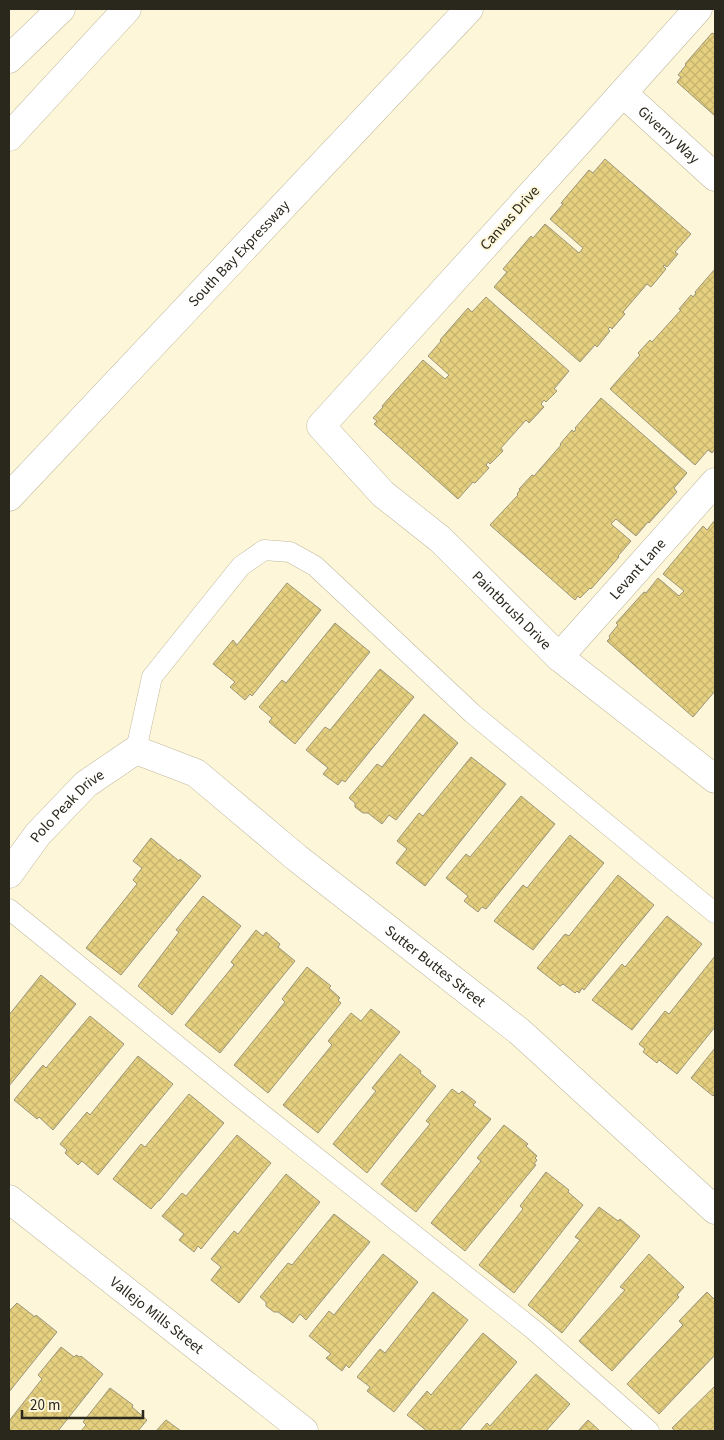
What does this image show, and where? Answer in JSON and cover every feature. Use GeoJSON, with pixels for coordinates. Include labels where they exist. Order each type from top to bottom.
{"type":"FeatureCollection","features":[{"type":"Feature","properties":{"kind":"main road"},"geometry":{"type":"LineString","coordinates":[[9,59],[60,9]]}},
{"type":"Feature","properties":{"kind":"main road"},"geometry":{"type":"LineString","coordinates":[[9,137],[127,9]]}},
{"type":"Feature","properties":{"kind":"main road","name":"South Bay Expressway"},"geometry":{"type":"LineString","coordinates":[[9,496],[470,9]]}},
{"type":"Feature","properties":{"kind":"main road","name":"Canvas Drive"},"geometry":{"type":"LineString","coordinates":[[320,426],[698,9]]}},
{"type":"Feature","properties":{"kind":"main road","name":"Giverny Way"},"geometry":{"type":"LineString","coordinates":[[623,93],[715,177]]}},
{"type":"Feature","properties":{"kind":"main road","name":"Paintbrush Drive"},"geometry":{"type":"LineString","coordinates":[[320,426],[383,494],[440,539],[559,657],[715,778]]}},
{"type":"Feature","properties":{"kind":"main road","name":"Levant Lane"},"geometry":{"type":"LineString","coordinates":[[559,657],[715,482]]}},
{"type":"Feature","properties":{"kind":"main road","name":"Polo Peak Drive"},"geometry":{"type":"LineString","coordinates":[[9,874],[38,834],[86,784],[136,750]]}},
{"type":"Feature","properties":{"kind":"main road","name":"Sutter Buttes Street"},"geometry":{"type":"LineString","coordinates":[[136,750],[196,773],[298,858],[520,1032],[715,1210]]}},
{"type":"Feature","properties":{"kind":"main road","name":"Vallejo Mills Street"},"geometry":{"type":"LineString","coordinates":[[9,1199],[304,1431]]}},
{"type":"Feature","properties":{"kind":"lane"},"geometry":{"type":"LineString","coordinates":[[136,750],[152,676],[242,566],[264,550],[290,552],[316,566],[473,714],[715,913]]}},
{"type":"Feature","properties":{"kind":"lane"},"geometry":{"type":"LineString","coordinates":[[9,909],[252,1106],[534,1330],[649,1431]]}},
{"type":"Feature","properties":{"kind":"building"},"geometry":{"type":"Polygon","coordinates":[[[715,32],[715,116],[677,82],[681,77],[678,75],[685,64],[712,33],[714,34],[715,32]]]}},
{"type":"Feature","properties":{"kind":"building"},"geometry":{"type":"Polygon","coordinates":[[[605,159],[691,234],[675,252],[678,254],[667,267],[663,266],[666,269],[651,287],[647,284],[623,312],[625,314],[612,329],[610,327],[608,329],[610,331],[597,347],[595,345],[580,362],[494,287],[507,272],[503,269],[531,236],[533,238],[545,224],[579,253],[583,248],[550,219],[589,170],[593,173],[605,159]]]}},
{"type":"Feature","properties":{"kind":"building"},"geometry":{"type":"Polygon","coordinates":[[[715,269],[715,449],[712,453],[708,450],[695,465],[610,389],[640,355],[638,353],[650,340],[652,342],[681,310],[679,309],[691,295],[693,297],[695,292],[715,269]]]}},
{"type":"Feature","properties":{"kind":"building"},"geometry":{"type":"Polygon","coordinates":[[[486,297],[569,371],[554,389],[557,391],[546,402],[544,400],[541,404],[544,407],[529,423],[526,420],[501,448],[503,451],[490,464],[488,462],[486,465],[489,468],[458,499],[374,424],[377,421],[373,418],[423,360],[445,379],[449,375],[428,356],[468,308],[472,312],[486,297]]]}},
{"type":"Feature","properties":{"kind":"building"},"geometry":{"type":"Polygon","coordinates":[[[601,398],[687,473],[674,488],[677,492],[636,536],[616,519],[611,524],[631,541],[591,589],[580,598],[578,596],[575,600],[490,525],[518,495],[519,489],[532,475],[534,476],[572,430],[574,432],[575,428],[601,398]]]}},
{"type":"Feature","properties":{"kind":"building"},"geometry":{"type":"Polygon","coordinates":[[[715,520],[715,691],[693,717],[607,641],[618,625],[616,623],[658,578],[679,596],[684,591],[663,574],[703,526],[707,530],[715,520]]]}},
{"type":"Feature","properties":{"kind":"building"},"geometry":{"type":"Polygon","coordinates":[[[287,583],[321,610],[252,696],[250,694],[245,700],[230,687],[235,682],[213,664],[233,640],[237,645],[287,583]]]}},
{"type":"Feature","properties":{"kind":"building"},"geometry":{"type":"Polygon","coordinates":[[[335,623],[370,652],[295,744],[269,722],[272,718],[259,707],[282,680],[286,683],[335,623]]]}},
{"type":"Feature","properties":{"kind":"building"},"geometry":{"type":"Polygon","coordinates":[[[380,669],[414,697],[345,782],[342,780],[338,785],[323,774],[328,768],[306,750],[325,727],[330,730],[380,669]]]}},
{"type":"Feature","properties":{"kind":"building"},"geometry":{"type":"Polygon","coordinates":[[[424,714],[458,743],[396,820],[389,815],[382,824],[368,813],[363,813],[355,807],[355,803],[349,798],[377,764],[382,767],[424,714]]]}},
{"type":"Feature","properties":{"kind":"building"},"geometry":{"type":"Polygon","coordinates":[[[471,757],[506,784],[425,886],[396,863],[407,849],[397,841],[419,813],[423,816],[471,757]]]}},
{"type":"Feature","properties":{"kind":"building"},"geometry":{"type":"Polygon","coordinates":[[[521,796],[555,824],[486,909],[482,907],[478,912],[464,901],[468,896],[446,878],[466,854],[470,857],[521,796]]]}},
{"type":"Feature","properties":{"kind":"building"},"geometry":{"type":"Polygon","coordinates":[[[570,835],[604,863],[533,950],[494,921],[523,885],[527,888],[570,835]]]}},
{"type":"Feature","properties":{"kind":"building"},"geometry":{"type":"Polygon","coordinates":[[[151,838],[201,876],[121,975],[86,948],[137,884],[133,880],[142,868],[133,861],[151,838]]]}},
{"type":"Feature","properties":{"kind":"building"},"geometry":{"type":"Polygon","coordinates":[[[618,875],[654,905],[584,990],[582,988],[579,993],[577,991],[575,993],[563,984],[560,986],[537,968],[565,934],[569,936],[618,875]]]}},
{"type":"Feature","properties":{"kind":"building"},"geometry":{"type":"Polygon","coordinates":[[[203,896],[241,926],[172,1015],[138,986],[179,932],[176,930],[203,896]]]}},
{"type":"Feature","properties":{"kind":"building"},"geometry":{"type":"Polygon","coordinates":[[[667,916],[702,944],[632,1030],[592,1000],[622,964],[625,967],[667,916]]]}},
{"type":"Feature","properties":{"kind":"building"},"geometry":{"type":"Polygon","coordinates":[[[256,930],[263,936],[266,932],[280,944],[278,947],[295,961],[220,1053],[185,1025],[234,965],[231,962],[256,930]]]}},
{"type":"Feature","properties":{"kind":"building"},"geometry":{"type":"Polygon","coordinates":[[[715,956],[715,1027],[677,1074],[659,1060],[657,1063],[643,1052],[645,1049],[639,1044],[665,1011],[669,1014],[715,956]]]}},
{"type":"Feature","properties":{"kind":"building"},"geometry":{"type":"Polygon","coordinates":[[[307,967],[331,986],[329,988],[340,998],[338,1000],[341,1003],[268,1093],[234,1065],[285,1002],[282,999],[307,967]]]}},
{"type":"Feature","properties":{"kind":"building"},"geometry":{"type":"Polygon","coordinates":[[[41,975],[76,1004],[9,1086],[9,1015],[41,975]]]}},
{"type":"Feature","properties":{"kind":"building"},"geometry":{"type":"Polygon","coordinates":[[[371,1009],[400,1032],[318,1133],[283,1105],[332,1045],[328,1041],[351,1013],[361,1021],[371,1009]]]}},
{"type":"Feature","properties":{"kind":"building"},"geometry":{"type":"Polygon","coordinates":[[[90,1016],[124,1044],[53,1130],[39,1117],[37,1119],[14,1100],[43,1065],[46,1068],[90,1016]]]}},
{"type":"Feature","properties":{"kind":"building"},"geometry":{"type":"Polygon","coordinates":[[[715,1048],[715,1097],[691,1078],[715,1048]]]}},
{"type":"Feature","properties":{"kind":"building"},"geometry":{"type":"Polygon","coordinates":[[[400,1054],[436,1086],[367,1173],[333,1144],[376,1091],[372,1088],[400,1054]]]}},
{"type":"Feature","properties":{"kind":"building"},"geometry":{"type":"Polygon","coordinates":[[[138,1056],[173,1084],[98,1175],[82,1161],[78,1165],[65,1153],[67,1150],[60,1144],[87,1112],[90,1115],[138,1056]]]}},
{"type":"Feature","properties":{"kind":"building"},"geometry":{"type":"Polygon","coordinates":[[[452,1089],[459,1094],[462,1091],[476,1102],[473,1105],[491,1119],[416,1212],[381,1184],[430,1124],[426,1121],[452,1089]]]}},
{"type":"Feature","properties":{"kind":"building"},"geometry":{"type":"Polygon","coordinates":[[[189,1094],[224,1123],[151,1209],[113,1179],[141,1144],[145,1147],[189,1094]]]}},
{"type":"Feature","properties":{"kind":"building"},"geometry":{"type":"Polygon","coordinates":[[[504,1125],[528,1144],[526,1146],[537,1156],[534,1164],[536,1165],[465,1251],[431,1223],[481,1161],[477,1158],[504,1125]]]}},
{"type":"Feature","properties":{"kind":"building"},"geometry":{"type":"Polygon","coordinates":[[[237,1135],[271,1163],[201,1249],[198,1246],[194,1252],[179,1240],[184,1234],[162,1216],[182,1193],[186,1196],[237,1135]]]}},
{"type":"Feature","properties":{"kind":"building"},"geometry":{"type":"Polygon","coordinates":[[[546,1172],[569,1190],[568,1192],[583,1205],[514,1293],[479,1265],[523,1209],[520,1206],[546,1172]]]}},
{"type":"Feature","properties":{"kind":"building"},"geometry":{"type":"Polygon","coordinates":[[[286,1174],[320,1202],[239,1303],[211,1280],[221,1267],[211,1259],[234,1231],[238,1234],[286,1174]]]}},
{"type":"Feature","properties":{"kind":"building"},"geometry":{"type":"Polygon","coordinates":[[[599,1207],[618,1221],[620,1219],[640,1236],[562,1333],[528,1305],[580,1240],[575,1237],[599,1207]]]}},
{"type":"Feature","properties":{"kind":"building"},"geometry":{"type":"Polygon","coordinates":[[[334,1214],[370,1242],[306,1320],[300,1314],[293,1323],[266,1306],[266,1302],[260,1297],[288,1263],[292,1265],[334,1214]]]}},
{"type":"Feature","properties":{"kind":"building"},"geometry":{"type":"Polygon","coordinates":[[[383,1254],[418,1282],[349,1368],[346,1365],[342,1371],[326,1358],[331,1354],[309,1336],[329,1311],[334,1315],[383,1254]]]}},
{"type":"Feature","properties":{"kind":"building"},"geometry":{"type":"Polygon","coordinates":[[[649,1254],[684,1287],[677,1295],[679,1297],[612,1371],[579,1341],[625,1290],[620,1287],[649,1254]]]}},
{"type":"Feature","properties":{"kind":"building"},"geometry":{"type":"Polygon","coordinates":[[[433,1292],[468,1320],[394,1412],[367,1391],[370,1387],[357,1377],[380,1349],[385,1353],[433,1292]]]}},
{"type":"Feature","properties":{"kind":"building"},"geometry":{"type":"Polygon","coordinates":[[[707,1292],[715,1300],[715,1355],[659,1414],[627,1384],[683,1325],[679,1321],[707,1292]]]}},
{"type":"Feature","properties":{"kind":"building"},"geometry":{"type":"Polygon","coordinates":[[[17,1303],[57,1332],[9,1392],[9,1311],[17,1303]]]}},
{"type":"Feature","properties":{"kind":"building"},"geometry":{"type":"Polygon","coordinates":[[[483,1333],[517,1362],[459,1431],[427,1431],[407,1415],[427,1391],[431,1395],[483,1333]]]}},
{"type":"Feature","properties":{"kind":"building"},"geometry":{"type":"Polygon","coordinates":[[[61,1347],[74,1357],[76,1355],[81,1356],[103,1374],[58,1431],[9,1431],[9,1421],[42,1379],[38,1375],[61,1347]]]}},
{"type":"Feature","properties":{"kind":"building"},"geometry":{"type":"Polygon","coordinates":[[[536,1374],[570,1404],[546,1431],[480,1431],[487,1423],[490,1426],[536,1374]]]}},
{"type":"Feature","properties":{"kind":"building"},"geometry":{"type":"Polygon","coordinates":[[[715,1386],[715,1431],[676,1431],[672,1428],[715,1386]]]}},
{"type":"Feature","properties":{"kind":"building"},"geometry":{"type":"Polygon","coordinates":[[[110,1388],[133,1405],[132,1407],[147,1420],[138,1431],[81,1431],[86,1425],[83,1422],[110,1388]]]}},
{"type":"Feature","properties":{"kind":"building"},"geometry":{"type":"Polygon","coordinates":[[[166,1420],[181,1431],[156,1431],[166,1420]]]}},
{"type":"Feature","properties":{"kind":"building"},"geometry":{"type":"Polygon","coordinates":[[[588,1420],[600,1431],[578,1431],[588,1420]]]}}]}
